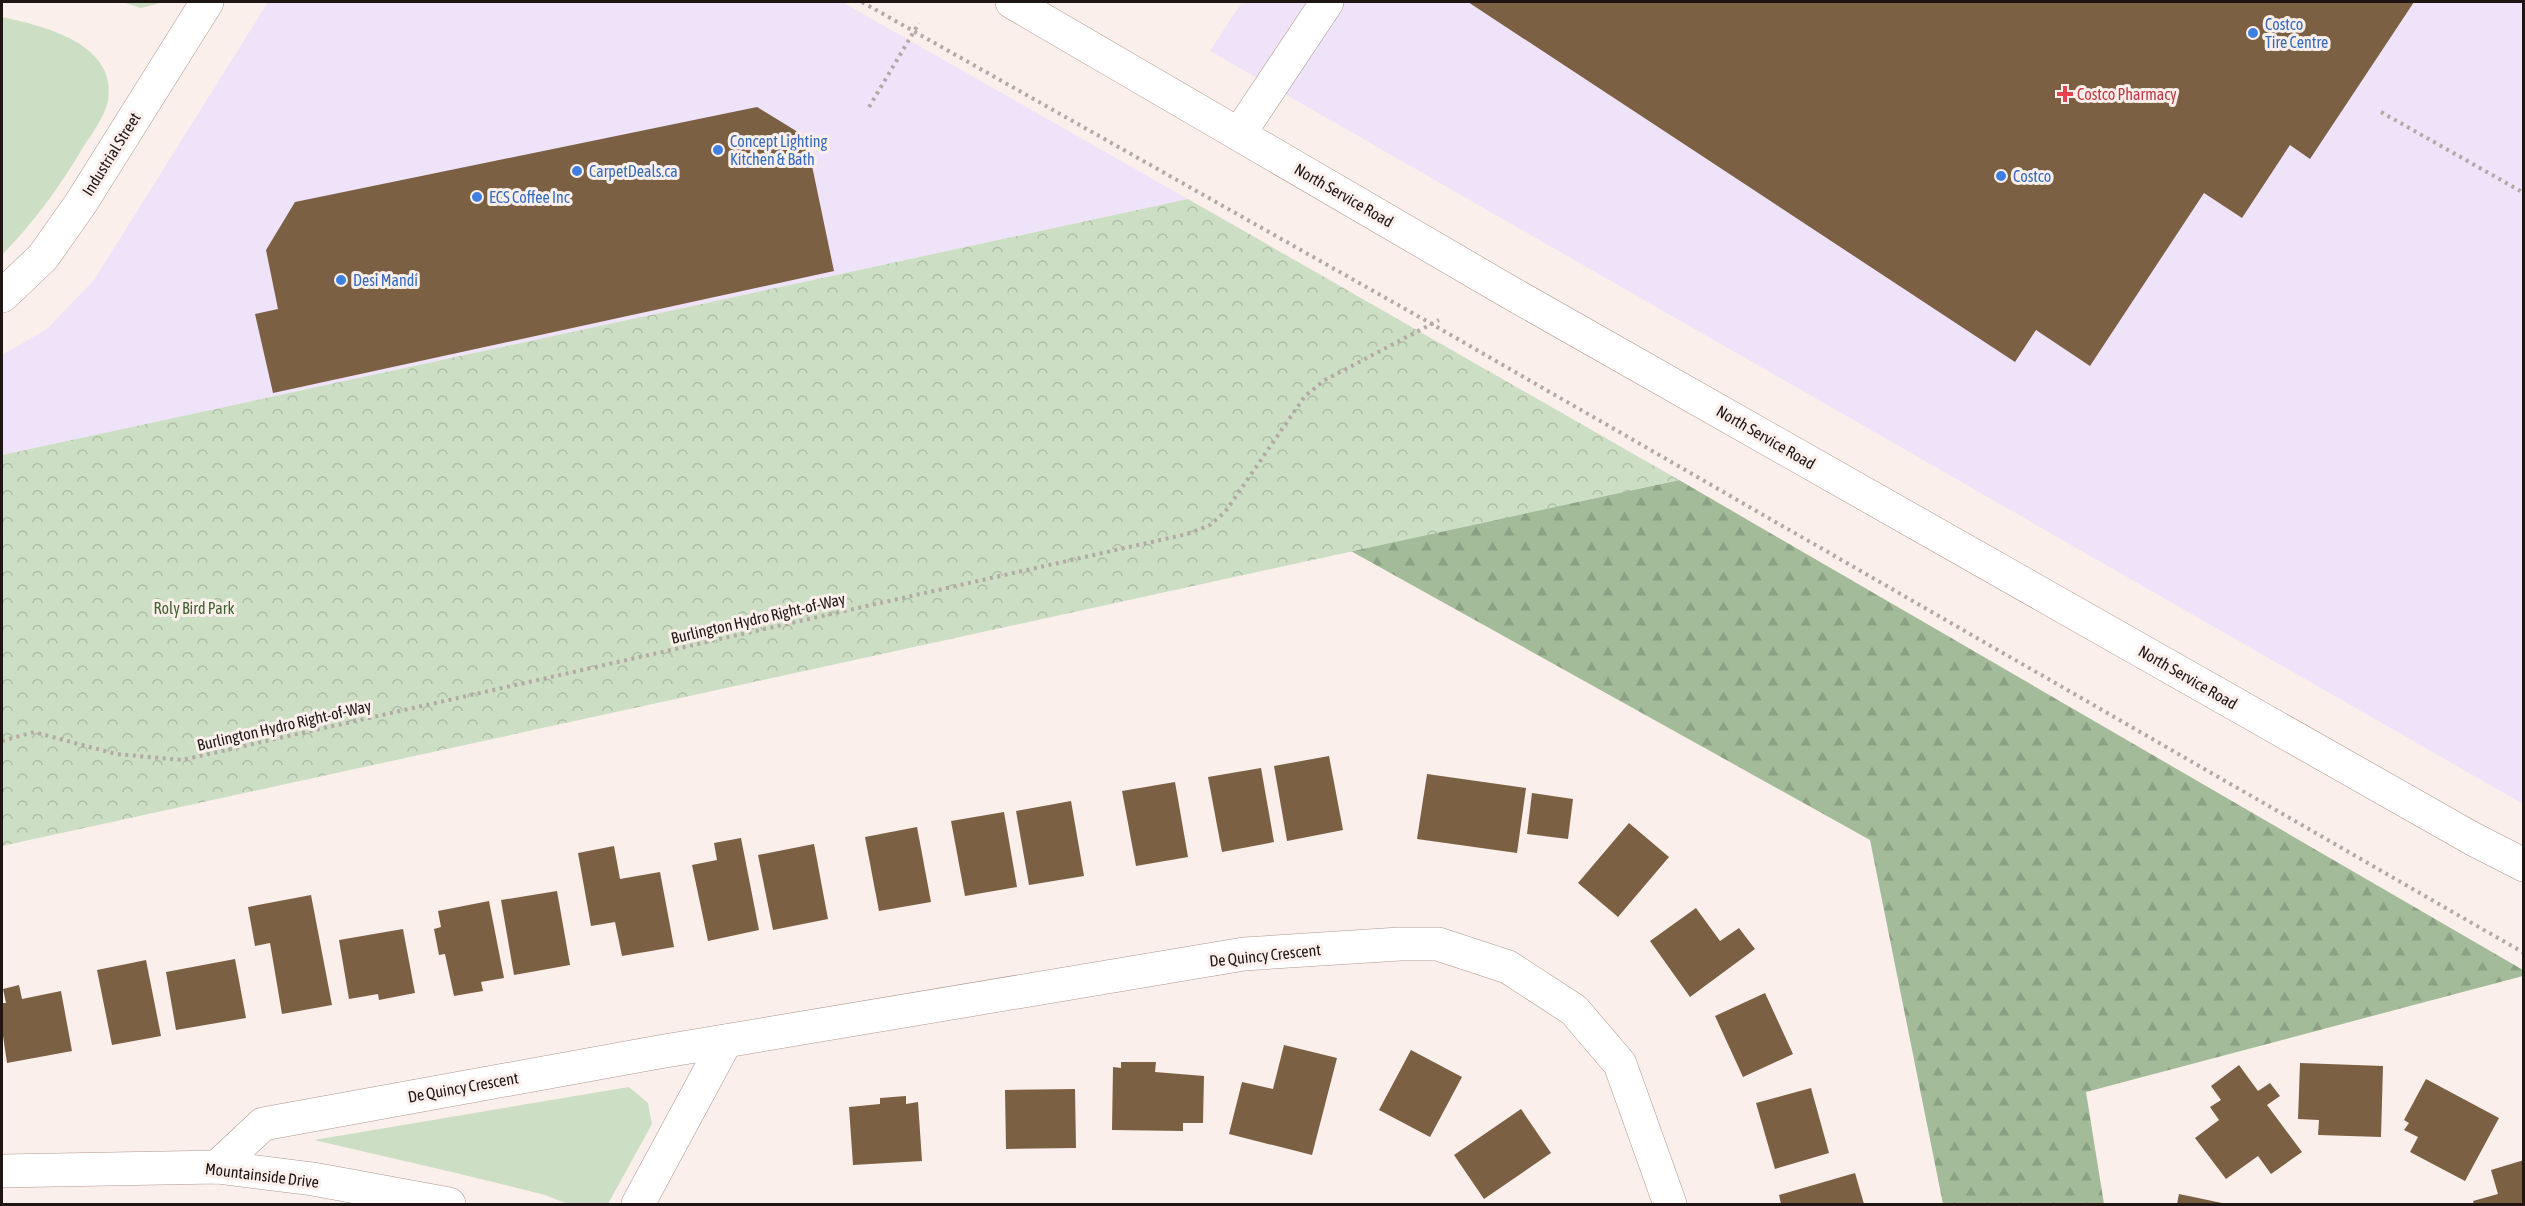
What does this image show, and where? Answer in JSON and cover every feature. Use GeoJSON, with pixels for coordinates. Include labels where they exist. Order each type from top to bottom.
{"type":"FeatureCollection","features":[{"type":"Feature","properties":{"kind":"street","name":"Industrial Street"},"geometry":{"type":"LineString","coordinates":[[2,296],[43,257],[81,203],[207,2]]}},
{"type":"Feature","properties":{"kind":"street","name":"North Service Road"},"geometry":{"type":"LineString","coordinates":[[1012,2],[1522,298],[2523,865]]}},
{"type":"Feature","properties":{"kind":"street"},"geometry":{"type":"LineString","coordinates":[[1239,134],[1327,2]]}},
{"type":"Feature","properties":{"kind":"street","name":"De Quincy Crescent"},"geometry":{"type":"LineString","coordinates":[[217,1167],[262,1124],[726,1041],[1244,954],[1400,944],[1437,944],[1508,967],[1574,1010],[1620,1064],[1670,1204]]}},
{"type":"Feature","properties":{"kind":"street"},"geometry":{"type":"LineString","coordinates":[[638,1204],[726,1041]]}},
{"type":"Feature","properties":{"kind":"street","name":"Mountainside Drive"},"geometry":{"type":"LineString","coordinates":[[2,1171],[217,1167],[313,1179],[449,1204]]}},
{"type":"Feature","properties":{"kind":"path"},"geometry":{"type":"LineString","coordinates":[[862,2],[1430,323],[2523,954]]}},
{"type":"Feature","properties":{"kind":"path"},"geometry":{"type":"LineString","coordinates":[[869,107],[919,23]]}},
{"type":"Feature","properties":{"kind":"path"},"geometry":{"type":"LineString","coordinates":[[2381,112],[2523,193]]}},
{"type":"Feature","properties":{"kind":"path","name":"Burlington Hydro Right-of-Way"},"geometry":{"type":"LineString","coordinates":[[2,741],[34,732],[116,754],[182,760],[1187,534],[1210,525],[1226,512],[1305,396],[1325,380],[1439,320]]}},
{"type":"Feature","properties":{"kind":"shaded area"},"geometry":{"type":"Polygon","coordinates":[[[268,2],[842,2],[1188,199],[2,455],[2,355],[47,329],[94,280],[268,2]]]}},
{"type":"Feature","properties":{"kind":"shaded area"},"geometry":{"type":"Polygon","coordinates":[[[1242,2],[2523,2],[2523,804],[1210,51],[1242,2]]]}},
{"type":"Feature","properties":{"kind":"green space"},"geometry":{"type":"Polygon","coordinates":[[[122,2],[164,2],[141,8],[122,2]]]}},
{"type":"Feature","properties":{"kind":"green space"},"geometry":{"type":"Polygon","coordinates":[[[2,17],[56,32],[90,51],[101,65],[108,81],[108,101],[97,126],[55,191],[35,218],[2,255],[2,17]]]}},
{"type":"Feature","properties":{"kind":"green space","name":"Roly Bird Park"},"geometry":{"type":"Polygon","coordinates":[[[1188,199],[1679,480],[2,846],[2,455],[1188,199]]]}},
{"type":"Feature","properties":{"kind":"green space"},"geometry":{"type":"Polygon","coordinates":[[[1679,480],[2523,970],[2523,976],[2086,1092],[2104,1204],[1943,1204],[1870,840],[1349,550],[1679,480]]]}},
{"type":"Feature","properties":{"kind":"green space"},"geometry":{"type":"Polygon","coordinates":[[[629,1087],[648,1103],[652,1124],[608,1204],[568,1204],[545,1195],[314,1140],[629,1087]]]}},
{"type":"Feature","properties":{"kind":"building","name":"Costco"},"geometry":{"type":"Polygon","coordinates":[[[1468,2],[2414,2],[2310,159],[2290,145],[2242,218],[2204,193],[2090,366],[2036,330],[2015,362],[1468,2]]]}},
{"type":"Feature","properties":{"kind":"building"},"geometry":{"type":"Polygon","coordinates":[[[757,107],[806,137],[834,271],[273,393],[255,314],[278,309],[266,250],[295,202],[757,107]]]}},
{"type":"Feature","properties":{"kind":"building"},"geometry":{"type":"Polygon","coordinates":[[[1329,756],[1343,830],[1287,841],[1274,766],[1329,756]]]}},
{"type":"Feature","properties":{"kind":"building"},"geometry":{"type":"Polygon","coordinates":[[[1261,768],[1274,842],[1222,852],[1208,777],[1261,768]]]}},
{"type":"Feature","properties":{"kind":"building"},"geometry":{"type":"Polygon","coordinates":[[[1427,774],[1526,788],[1517,853],[1417,839],[1427,774]]]}},
{"type":"Feature","properties":{"kind":"building"},"geometry":{"type":"Polygon","coordinates":[[[1175,782],[1188,857],[1136,866],[1122,791],[1175,782]]]}},
{"type":"Feature","properties":{"kind":"building"},"geometry":{"type":"Polygon","coordinates":[[[1532,793],[1573,799],[1568,839],[1527,834],[1532,793]]]}},
{"type":"Feature","properties":{"kind":"building"},"geometry":{"type":"Polygon","coordinates":[[[1071,801],[1084,876],[1029,885],[1016,811],[1071,801]]]}},
{"type":"Feature","properties":{"kind":"building"},"geometry":{"type":"Polygon","coordinates":[[[1004,812],[1017,887],[965,896],[951,821],[1004,812]]]}},
{"type":"Feature","properties":{"kind":"building"},"geometry":{"type":"Polygon","coordinates":[[[1629,823],[1669,857],[1618,917],[1578,883],[1629,823]]]}},
{"type":"Feature","properties":{"kind":"building"},"geometry":{"type":"Polygon","coordinates":[[[917,827],[931,902],[879,911],[865,837],[917,827]]]}},
{"type":"Feature","properties":{"kind":"building"},"geometry":{"type":"Polygon","coordinates":[[[741,838],[759,930],[708,941],[692,865],[717,860],[714,843],[741,838]]]}},
{"type":"Feature","properties":{"kind":"building"},"geometry":{"type":"Polygon","coordinates":[[[814,844],[828,919],[773,930],[758,855],[814,844]]]}},
{"type":"Feature","properties":{"kind":"building"},"geometry":{"type":"Polygon","coordinates":[[[614,846],[620,879],[660,872],[674,947],[622,956],[615,922],[591,926],[578,853],[614,846]]]}},
{"type":"Feature","properties":{"kind":"building"},"geometry":{"type":"Polygon","coordinates":[[[557,891],[570,965],[514,975],[501,900],[557,891]]]}},
{"type":"Feature","properties":{"kind":"building"},"geometry":{"type":"Polygon","coordinates":[[[311,895],[332,1005],[282,1014],[270,943],[255,946],[248,907],[311,895]]]}},
{"type":"Feature","properties":{"kind":"building"},"geometry":{"type":"Polygon","coordinates":[[[489,901],[504,978],[481,982],[483,991],[454,996],[445,954],[439,955],[434,929],[441,927],[438,911],[489,901]]]}},
{"type":"Feature","properties":{"kind":"building"},"geometry":{"type":"Polygon","coordinates":[[[1696,908],[1720,941],[1739,928],[1755,949],[1690,997],[1650,941],[1696,908]]]}},
{"type":"Feature","properties":{"kind":"building"},"geometry":{"type":"Polygon","coordinates":[[[403,929],[415,993],[379,1000],[378,994],[349,999],[339,940],[403,929]]]}},
{"type":"Feature","properties":{"kind":"building"},"geometry":{"type":"Polygon","coordinates":[[[235,959],[246,1018],[176,1030],[166,972],[235,959]]]}},
{"type":"Feature","properties":{"kind":"building"},"geometry":{"type":"Polygon","coordinates":[[[146,960],[161,1036],[112,1045],[97,970],[146,960]]]}},
{"type":"Feature","properties":{"kind":"building"},"geometry":{"type":"Polygon","coordinates":[[[19,985],[22,999],[61,991],[72,1051],[7,1063],[2,1029],[2,1003],[6,1003],[3,989],[19,985]]]}},
{"type":"Feature","properties":{"kind":"building"},"geometry":{"type":"Polygon","coordinates":[[[1765,993],[1793,1054],[1743,1077],[1715,1016],[1765,993]]]}},
{"type":"Feature","properties":{"kind":"building"},"geometry":{"type":"Polygon","coordinates":[[[1284,1045],[1337,1058],[1312,1155],[1229,1134],[1242,1082],[1273,1089],[1284,1045]]]}},
{"type":"Feature","properties":{"kind":"building"},"geometry":{"type":"Polygon","coordinates":[[[1411,1050],[1462,1077],[1430,1137],[1379,1110],[1411,1050]]]}},
{"type":"Feature","properties":{"kind":"building"},"geometry":{"type":"Polygon","coordinates":[[[1121,1062],[1156,1062],[1155,1072],[1204,1076],[1203,1123],[1183,1123],[1183,1131],[1112,1130],[1113,1067],[1121,1068],[1121,1062]]]}},
{"type":"Feature","properties":{"kind":"building"},"geometry":{"type":"Polygon","coordinates":[[[2300,1063],[2383,1066],[2381,1137],[2318,1135],[2319,1120],[2298,1119],[2300,1063]]]}},
{"type":"Feature","properties":{"kind":"building"},"geometry":{"type":"Polygon","coordinates":[[[2239,1065],[2258,1091],[2270,1083],[2280,1096],[2267,1105],[2302,1152],[2271,1174],[2258,1156],[2226,1179],[2195,1138],[2219,1120],[2210,1107],[2221,1100],[2211,1086],[2239,1065]]]}},
{"type":"Feature","properties":{"kind":"building"},"geometry":{"type":"Polygon","coordinates":[[[2426,1079],[2499,1118],[2465,1181],[2410,1152],[2418,1137],[2404,1130],[2409,1123],[2404,1120],[2426,1079]]]}},
{"type":"Feature","properties":{"kind":"building"},"geometry":{"type":"Polygon","coordinates":[[[1811,1088],[1829,1153],[1775,1169],[1756,1103],[1811,1088]]]}},
{"type":"Feature","properties":{"kind":"building"},"geometry":{"type":"Polygon","coordinates":[[[1075,1089],[1076,1148],[1006,1149],[1005,1090],[1075,1089]]]}},
{"type":"Feature","properties":{"kind":"building"},"geometry":{"type":"Polygon","coordinates":[[[906,1096],[906,1104],[918,1102],[922,1161],[853,1165],[849,1107],[880,1104],[880,1098],[906,1096]]]}},
{"type":"Feature","properties":{"kind":"building"},"geometry":{"type":"Polygon","coordinates":[[[1521,1109],[1551,1153],[1484,1199],[1454,1155],[1521,1109]]]}},
{"type":"Feature","properties":{"kind":"building"},"geometry":{"type":"Polygon","coordinates":[[[2524,1160],[2524,1204],[2474,1204],[2473,1201],[2498,1194],[2491,1170],[2524,1160]]]}},
{"type":"Feature","properties":{"kind":"building"},"geometry":{"type":"Polygon","coordinates":[[[1855,1173],[1864,1204],[1781,1204],[1779,1195],[1855,1173]]]}},
{"type":"Feature","properties":{"kind":"building"},"geometry":{"type":"Polygon","coordinates":[[[2179,1194],[2222,1203],[2222,1204],[2177,1204],[2179,1194]]]}},
{"type":"Feature","properties":{"kind":"place","name":"Costco Tire Centre"},"geometry":{"type":"Point","coordinates":[2253,33]}},
{"type":"Feature","properties":{"kind":"place","name":"Costco Pharmacy"},"geometry":{"type":"Point","coordinates":[2065,94]}},
{"type":"Feature","properties":{"kind":"place","name":"Concept Lighting Kitchen & Bath"},"geometry":{"type":"Point","coordinates":[718,150]}},
{"type":"Feature","properties":{"kind":"place","name":"CarpetDeals.ca"},"geometry":{"type":"Point","coordinates":[577,171]}},
{"type":"Feature","properties":{"kind":"place","name":"Costco"},"geometry":{"type":"Point","coordinates":[2001,176]}},
{"type":"Feature","properties":{"kind":"place","name":"ECS Coffee Inc"},"geometry":{"type":"Point","coordinates":[477,197]}},
{"type":"Feature","properties":{"kind":"place","name":"Desi Mandi"},"geometry":{"type":"Point","coordinates":[341,280]}}]}
